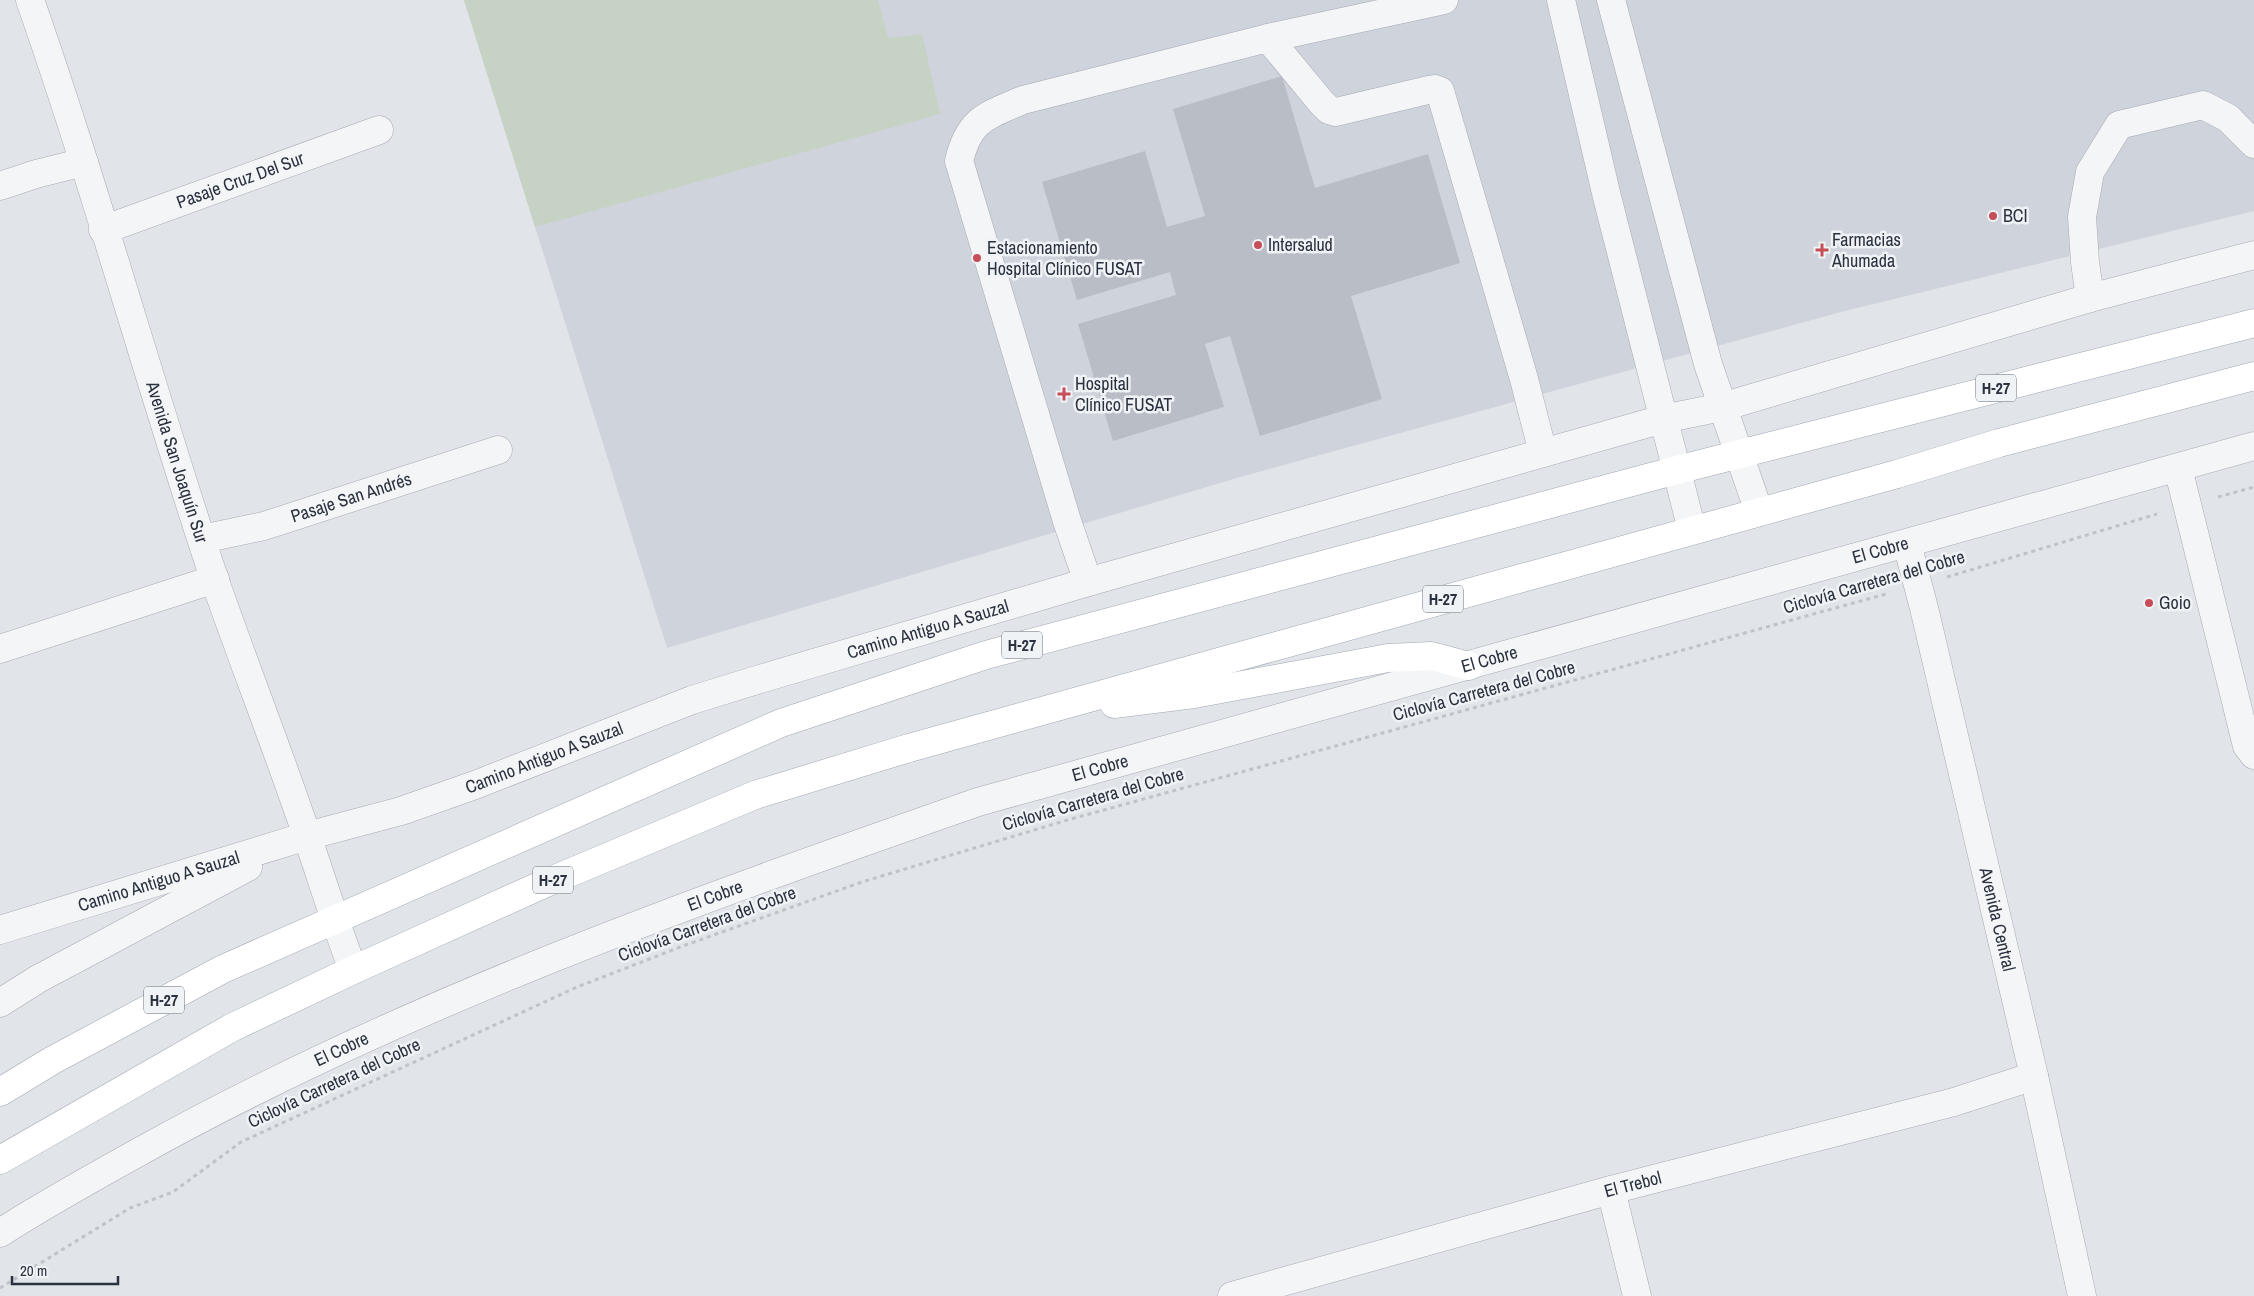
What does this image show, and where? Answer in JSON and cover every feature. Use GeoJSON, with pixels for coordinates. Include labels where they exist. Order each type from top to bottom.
{"type":"FeatureCollection","features":[{"type":"Feature","properties":{"kind":"main road","name":"H-27"},"geometry":{"type":"LineString","coordinates":[[0,1092],[53,1060],[223,968],[791,719],[986,655],[1677,470],[2254,323]]}},
{"type":"Feature","properties":{"kind":"main road","name":"H-27"},"geometry":{"type":"LineString","coordinates":[[0,1160],[231,1028],[353,970],[548,882],[755,795],[1053,708],[1759,512],[1999,443],[2254,376]]}},
{"type":"Feature","properties":{"kind":"main road"},"geometry":{"type":"LineString","coordinates":[[1053,708],[1130,703],[1194,694],[1388,658],[1431,656],[1469,666]]}},
{"type":"Feature","properties":{"kind":"street","name":"Avenida San Joaquín Sur"},"geometry":{"type":"LineString","coordinates":[[30,0],[84,162],[103,230],[215,579],[353,970]]}},
{"type":"Feature","properties":{"kind":"street"},"geometry":{"type":"LineString","coordinates":[[1088,582],[1067,521],[959,161],[964,141],[972,128],[989,115],[1023,100],[1268,38],[1444,0]]}},
{"type":"Feature","properties":{"kind":"street"},"geometry":{"type":"LineString","coordinates":[[1561,0],[1663,419],[1692,530]]}},
{"type":"Feature","properties":{"kind":"street"},"geometry":{"type":"LineString","coordinates":[[1611,0],[1705,354],[1759,512]]}},
{"type":"Feature","properties":{"kind":"street"},"geometry":{"type":"LineString","coordinates":[[1268,38],[1329,110],[1336,112],[1428,90],[1435,89],[1440,91],[1544,453]]}},
{"type":"Feature","properties":{"kind":"street"},"geometry":{"type":"LineString","coordinates":[[2090,298],[2084,262],[2082,217],[2088,181],[2090,172],[2097,159],[2119,126],[2203,105],[2228,118],[2254,144]]}},
{"type":"Feature","properties":{"kind":"street","name":"Pasaje Cruz Del Sur"},"geometry":{"type":"LineString","coordinates":[[103,230],[378,130]]}},
{"type":"Feature","properties":{"kind":"street"},"geometry":{"type":"LineString","coordinates":[[0,186],[84,162]]}},
{"type":"Feature","properties":{"kind":"street","name":"Camino Antiguo A Sauzal"},"geometry":{"type":"LineString","coordinates":[[0,930],[307,836],[378,818],[475,785],[692,700],[1088,582],[1663,419],[1722,407],[2090,298],[2254,255]]}},
{"type":"Feature","properties":{"kind":"street","name":"El Cobre"},"geometry":{"type":"LineString","coordinates":[[0,1233],[83,1183],[216,1110],[449,1000],[601,938],[826,855],[978,802],[2254,446]]}},
{"type":"Feature","properties":{"kind":"street","name":"Pasaje San Andrés"},"geometry":{"type":"LineString","coordinates":[[202,539],[264,526],[498,450]]}},
{"type":"Feature","properties":{"kind":"street"},"geometry":{"type":"LineString","coordinates":[[2178,468],[2246,746],[2254,755]]}},
{"type":"Feature","properties":{"kind":"street","name":"Avenida Central"},"geometry":{"type":"LineString","coordinates":[[1907,544],[2034,1076],[2082,1296]]}},
{"type":"Feature","properties":{"kind":"street"},"geometry":{"type":"LineString","coordinates":[[0,649],[215,579]]}},
{"type":"Feature","properties":{"kind":"street"},"geometry":{"type":"LineString","coordinates":[[0,1003],[38,979],[307,836]]}},
{"type":"Feature","properties":{"kind":"street","name":"El Trebol"},"geometry":{"type":"LineString","coordinates":[[1232,1296],[1610,1190],[1954,1102],[2034,1076]]}},
{"type":"Feature","properties":{"kind":"street"},"geometry":{"type":"LineString","coordinates":[[1610,1190],[1637,1296]]}},
{"type":"Feature","properties":{"kind":"path","name":"Ciclovía Carretera del Cobre"},"geometry":{"type":"LineString","coordinates":[[0,1288],[130,1208],[173,1192],[241,1142],[576,987],[683,946],[862,882],[1064,820],[1918,585],[2254,487]]}},
{"type":"Feature","properties":{"kind":"shaded area","name":"Hospital Clínico FUSAT"},"geometry":{"type":"Polygon","coordinates":[[[464,0],[2254,0],[2254,211],[1841,312],[1240,477],[667,648],[464,0]]]}},
{"type":"Feature","properties":{"kind":"green space"},"geometry":{"type":"Polygon","coordinates":[[[464,0],[878,0],[888,38],[922,34],[940,114],[535,227],[464,0]]]}},
{"type":"Feature","properties":{"kind":"building","name":"Intersalud"},"geometry":{"type":"Polygon","coordinates":[[[1282,76],[1315,188],[1428,154],[1460,263],[1351,296],[1382,399],[1260,436],[1230,336],[1205,344],[1224,407],[1113,441],[1078,324],[1176,295],[1170,272],[1077,300],[1042,182],[1145,151],[1167,227],[1205,216],[1173,109],[1282,76]]]}},
{"type":"Feature","properties":{"kind":"place","name":"BCI"},"geometry":{"type":"Point","coordinates":[1993,216]}},
{"type":"Feature","properties":{"kind":"place","name":"Intersalud"},"geometry":{"type":"Point","coordinates":[1258,245]}},
{"type":"Feature","properties":{"kind":"place","name":"Farmacias Ahumada"},"geometry":{"type":"Point","coordinates":[1822,250]}},
{"type":"Feature","properties":{"kind":"place","name":"Estacionamiento Hospital Clínico FUSAT"},"geometry":{"type":"Point","coordinates":[977,258]}},
{"type":"Feature","properties":{"kind":"place","name":"Hospital Clínico FUSAT"},"geometry":{"type":"Point","coordinates":[1064,394]}},
{"type":"Feature","properties":{"kind":"place","name":"Goio"},"geometry":{"type":"Point","coordinates":[2149,603]}}]}
